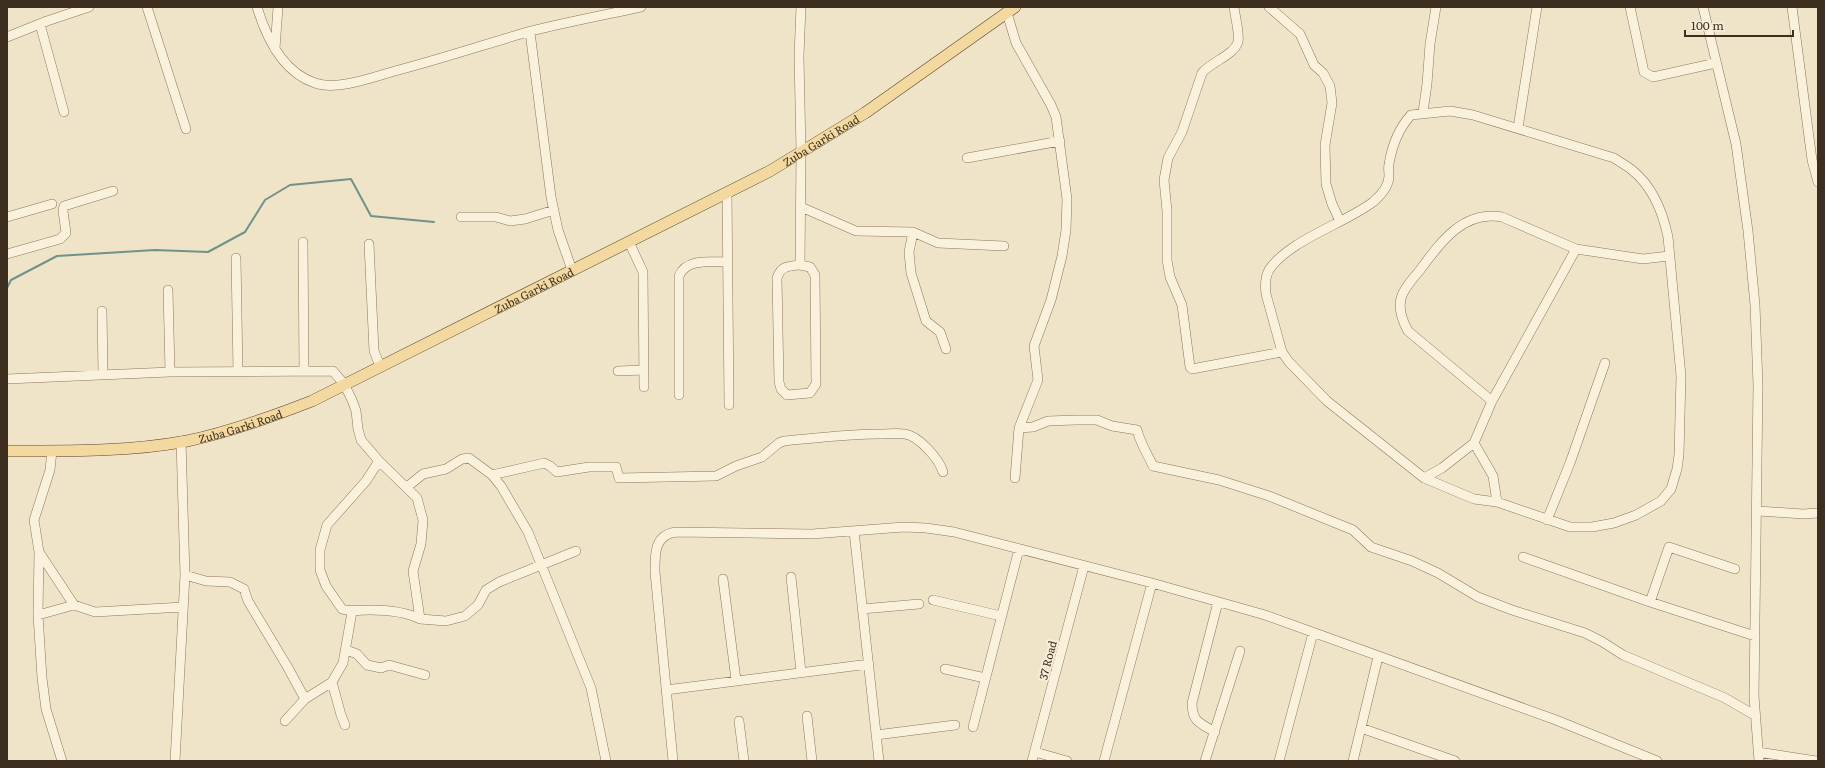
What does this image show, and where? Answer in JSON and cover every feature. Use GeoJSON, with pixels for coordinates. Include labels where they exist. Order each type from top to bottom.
{"type":"FeatureCollection","features":[{"type":"Feature","properties":{"kind":"main road","name":"Zuba Garki Road"},"geometry":{"type":"LineString","coordinates":[[7,451],[104,450],[153,446],[245,426],[312,401],[629,242],[801,152],[865,113],[1011,10]]}},
{"type":"Feature","properties":{"kind":"street"},"geometry":{"type":"LineString","coordinates":[[7,37],[89,7]]}},
{"type":"Feature","properties":{"kind":"street"},"geometry":{"type":"LineString","coordinates":[[145,7],[186,129]]}},
{"type":"Feature","properties":{"kind":"street"},"geometry":{"type":"LineString","coordinates":[[257,7],[261,23],[275,51],[302,77],[316,84],[331,86],[390,73],[578,19],[641,7]]}},
{"type":"Feature","properties":{"kind":"street"},"geometry":{"type":"LineString","coordinates":[[275,51],[278,7]]}},
{"type":"Feature","properties":{"kind":"street"},"geometry":{"type":"LineString","coordinates":[[800,265],[801,152],[799,56],[801,7]]}},
{"type":"Feature","properties":{"kind":"street"},"geometry":{"type":"LineString","coordinates":[[1234,7],[1238,41],[1235,48],[1228,54],[1207,66],[1202,73],[1182,132],[1168,158],[1164,180],[1167,210],[1167,260],[1170,277],[1182,305],[1190,367],[1192,369],[1282,352]]}},
{"type":"Feature","properties":{"kind":"street"},"geometry":{"type":"LineString","coordinates":[[1269,7],[1300,34],[1314,65],[1323,73],[1330,86],[1332,104],[1325,145],[1326,184],[1332,204],[1340,222]]}},
{"type":"Feature","properties":{"kind":"street"},"geometry":{"type":"LineString","coordinates":[[1423,112],[1430,44],[1436,7]]}},
{"type":"Feature","properties":{"kind":"street"},"geometry":{"type":"LineString","coordinates":[[1518,128],[1537,7]]}},
{"type":"Feature","properties":{"kind":"street"},"geometry":{"type":"LineString","coordinates":[[1630,7],[1644,72],[1653,77],[1716,63]]}},
{"type":"Feature","properties":{"kind":"street"},"geometry":{"type":"LineString","coordinates":[[1703,7],[1736,144],[1748,231],[1755,305],[1758,384],[1756,636],[1756,716],[1758,756],[1816,761]]}},
{"type":"Feature","properties":{"kind":"street"},"geometry":{"type":"LineString","coordinates":[[1792,7],[1812,160],[1818,182]]}},
{"type":"Feature","properties":{"kind":"street"},"geometry":{"type":"LineString","coordinates":[[1011,10],[1016,43],[1054,111],[1060,141],[1067,199],[1063,249],[1051,300],[1034,346],[1038,380],[1019,428],[1015,478]]}},
{"type":"Feature","properties":{"kind":"street"},"geometry":{"type":"LineString","coordinates":[[40,24],[64,112]]}},
{"type":"Feature","properties":{"kind":"street"},"geometry":{"type":"LineString","coordinates":[[530,32],[554,210],[564,248],[572,270]]}},
{"type":"Feature","properties":{"kind":"street"},"geometry":{"type":"LineString","coordinates":[[1450,111],[1473,115],[1614,158],[1633,170],[1646,185],[1657,204],[1664,221],[1668,238],[1668,256],[1681,376],[1679,455],[1677,469],[1671,489],[1661,501],[1636,515],[1614,523],[1592,527],[1570,527],[1497,502],[1474,499],[1424,478],[1327,401],[1289,362],[1282,352],[1266,294],[1265,285],[1268,271],[1278,260],[1293,248],[1340,222],[1374,201],[1382,194],[1389,178],[1388,165],[1402,125],[1411,114],[1450,111]]}},
{"type":"Feature","properties":{"kind":"street"},"geometry":{"type":"LineString","coordinates":[[967,158],[1060,141]]}},
{"type":"Feature","properties":{"kind":"street"},"geometry":{"type":"LineString","coordinates":[[7,254],[60,239],[66,233],[63,211],[64,206],[113,191]]}},
{"type":"Feature","properties":{"kind":"street"},"geometry":{"type":"LineString","coordinates":[[727,192],[729,405]]}},
{"type":"Feature","properties":{"kind":"street"},"geometry":{"type":"LineString","coordinates":[[7,217],[52,204]]}},
{"type":"Feature","properties":{"kind":"street"},"geometry":{"type":"LineString","coordinates":[[801,207],[856,231],[913,232],[938,243],[1004,246]]}},
{"type":"Feature","properties":{"kind":"street"},"geometry":{"type":"LineString","coordinates":[[460,217],[496,217],[510,221],[525,220],[554,210]]}},
{"type":"Feature","properties":{"kind":"street"},"geometry":{"type":"LineString","coordinates":[[1492,401],[1408,331],[1400,309],[1403,293],[1437,247],[1454,230],[1477,217],[1489,215],[1502,217],[1576,249],[1643,259],[1668,256]]}},
{"type":"Feature","properties":{"kind":"street"},"geometry":{"type":"LineString","coordinates":[[913,232],[909,252],[910,273],[926,321],[940,332],[946,349]]}},
{"type":"Feature","properties":{"kind":"street"},"geometry":{"type":"LineString","coordinates":[[302,242],[304,371]]}},
{"type":"Feature","properties":{"kind":"street"},"geometry":{"type":"LineString","coordinates":[[629,242],[643,272],[644,387]]}},
{"type":"Feature","properties":{"kind":"street"},"geometry":{"type":"LineString","coordinates":[[369,244],[374,351],[380,366]]}},
{"type":"Feature","properties":{"kind":"street"},"geometry":{"type":"LineString","coordinates":[[1424,478],[1442,468],[1474,443],[1492,401],[1576,249]]}},
{"type":"Feature","properties":{"kind":"street"},"geometry":{"type":"LineString","coordinates":[[236,258],[238,372]]}},
{"type":"Feature","properties":{"kind":"street"},"geometry":{"type":"LineString","coordinates":[[679,395],[679,276],[681,270],[699,263],[727,262]]}},
{"type":"Feature","properties":{"kind":"street"},"geometry":{"type":"LineString","coordinates":[[800,265],[810,267],[814,271],[815,275],[816,384],[810,393],[787,395],[781,389],[779,382],[778,278],[783,268],[800,265]]}},
{"type":"Feature","properties":{"kind":"street"},"geometry":{"type":"LineString","coordinates":[[168,290],[170,372]]}},
{"type":"Feature","properties":{"kind":"street"},"geometry":{"type":"LineString","coordinates":[[102,311],[103,374]]}},
{"type":"Feature","properties":{"kind":"street"},"geometry":{"type":"LineString","coordinates":[[1547,520],[1570,463],[1605,363]]}},
{"type":"Feature","properties":{"kind":"street"},"geometry":{"type":"LineString","coordinates":[[618,371],[643,370]]}},
{"type":"Feature","properties":{"kind":"street"},"geometry":{"type":"LineString","coordinates":[[7,379],[170,372],[333,371],[344,384],[356,411],[360,440],[417,498],[423,520],[422,544],[413,571],[420,619]]}},
{"type":"Feature","properties":{"kind":"street"},"geometry":{"type":"LineString","coordinates":[[1019,428],[1033,427],[1048,421],[1097,420],[1112,426],[1137,430],[1142,448],[1146,452],[1153,466],[1219,480],[1269,496],[1353,530],[1371,547],[1412,561],[1438,573],[1478,596],[1512,610],[1584,633],[1600,640],[1623,655],[1725,698],[1756,716]]}},
{"type":"Feature","properties":{"kind":"street"},"geometry":{"type":"LineString","coordinates":[[492,475],[544,463],[557,472],[589,467],[616,467],[619,478],[716,476],[736,466],[762,457],[779,442],[864,434],[906,434],[929,451],[941,464],[944,472]]}},
{"type":"Feature","properties":{"kind":"street"},"geometry":{"type":"LineString","coordinates":[[175,761],[185,575],[181,441]]}},
{"type":"Feature","properties":{"kind":"street"},"geometry":{"type":"LineString","coordinates":[[1474,443],[1493,476],[1497,502]]}},
{"type":"Feature","properties":{"kind":"street"},"geometry":{"type":"LineString","coordinates":[[52,451],[50,470],[34,520],[39,552],[38,615],[42,678],[46,709],[62,761]]}},
{"type":"Feature","properties":{"kind":"street"},"geometry":{"type":"LineString","coordinates":[[407,487],[423,474],[446,469],[457,461],[469,458],[492,475],[501,486],[528,532],[591,688],[606,761]]}},
{"type":"Feature","properties":{"kind":"street"},"geometry":{"type":"LineString","coordinates":[[379,461],[366,481],[327,525],[320,550],[320,570],[326,586],[342,609],[352,612],[370,610],[410,614],[420,619],[446,621],[465,616],[478,605],[486,590],[499,582],[576,551]]}},
{"type":"Feature","properties":{"kind":"street"},"geometry":{"type":"LineString","coordinates":[[1758,511],[1803,514],[1818,513]]}},
{"type":"Feature","properties":{"kind":"street"},"geometry":{"type":"LineString","coordinates":[[674,761],[655,572],[655,555],[658,544],[663,536],[676,532],[812,534],[904,527],[954,532],[1152,583],[1265,615],[1556,720],[1657,761]]}},
{"type":"Feature","properties":{"kind":"street"},"geometry":{"type":"LineString","coordinates":[[854,531],[879,761]]}},
{"type":"Feature","properties":{"kind":"street"},"geometry":{"type":"LineString","coordinates":[[1650,602],[1669,547],[1735,569]]}},
{"type":"Feature","properties":{"kind":"street"},"geometry":{"type":"LineString","coordinates":[[973,727],[1018,549]]}},
{"type":"Feature","properties":{"kind":"street"},"geometry":{"type":"LineString","coordinates":[[39,552],[74,605]]}},
{"type":"Feature","properties":{"kind":"street"},"geometry":{"type":"LineString","coordinates":[[1523,557],[1650,602],[1756,636]]}},
{"type":"Feature","properties":{"kind":"street","name":"37 Road"},"geometry":{"type":"LineString","coordinates":[[1033,757],[1084,566]]}},
{"type":"Feature","properties":{"kind":"street"},"geometry":{"type":"LineString","coordinates":[[185,575],[206,581],[230,582],[244,589],[248,601],[305,699]]}},
{"type":"Feature","properties":{"kind":"street"},"geometry":{"type":"LineString","coordinates":[[791,577],[801,672]]}},
{"type":"Feature","properties":{"kind":"street"},"geometry":{"type":"LineString","coordinates":[[723,579],[736,680]]}},
{"type":"Feature","properties":{"kind":"street"},"geometry":{"type":"LineString","coordinates":[[1104,761],[1152,583]]}},
{"type":"Feature","properties":{"kind":"street"},"geometry":{"type":"LineString","coordinates":[[933,600],[1001,616]]}},
{"type":"Feature","properties":{"kind":"street"},"geometry":{"type":"LineString","coordinates":[[1215,732],[1197,721],[1193,716],[1192,703],[1218,602]]}},
{"type":"Feature","properties":{"kind":"street"},"geometry":{"type":"LineString","coordinates":[[862,609],[919,604]]}},
{"type":"Feature","properties":{"kind":"street"},"geometry":{"type":"LineString","coordinates":[[38,615],[74,605],[95,612],[183,606]]}},
{"type":"Feature","properties":{"kind":"street"},"geometry":{"type":"LineString","coordinates":[[285,721],[305,699],[332,682],[343,663],[352,612]]}},
{"type":"Feature","properties":{"kind":"street"},"geometry":{"type":"LineString","coordinates":[[1279,761],[1313,633]]}},
{"type":"Feature","properties":{"kind":"street"},"geometry":{"type":"LineString","coordinates":[[346,650],[356,654],[367,665],[381,668],[389,665],[425,675]]}},
{"type":"Feature","properties":{"kind":"street"},"geometry":{"type":"LineString","coordinates":[[1204,761],[1215,732],[1240,651]]}},
{"type":"Feature","properties":{"kind":"street"},"geometry":{"type":"LineString","coordinates":[[1353,761],[1378,657]]}},
{"type":"Feature","properties":{"kind":"street"},"geometry":{"type":"LineString","coordinates":[[666,690],[869,664]]}},
{"type":"Feature","properties":{"kind":"street"},"geometry":{"type":"LineString","coordinates":[[945,669],[985,678]]}},
{"type":"Feature","properties":{"kind":"street"},"geometry":{"type":"LineString","coordinates":[[332,682],[345,725]]}},
{"type":"Feature","properties":{"kind":"street"},"geometry":{"type":"LineString","coordinates":[[806,716],[812,761]]}},
{"type":"Feature","properties":{"kind":"street"},"geometry":{"type":"LineString","coordinates":[[739,721],[744,761]]}},
{"type":"Feature","properties":{"kind":"street"},"geometry":{"type":"LineString","coordinates":[[876,735],[955,725]]}},
{"type":"Feature","properties":{"kind":"street"},"geometry":{"type":"LineString","coordinates":[[1361,728],[1455,761]]}},
{"type":"Feature","properties":{"kind":"street"},"geometry":{"type":"LineString","coordinates":[[1033,757],[1067,761]]}},
{"type":"Feature","properties":{"kind":"waterway"},"geometry":{"type":"LineString","coordinates":[[7,288],[11,280],[57,256],[155,250],[208,252],[245,232],[265,200],[290,185],[351,179],[371,216],[434,222]]}}]}
